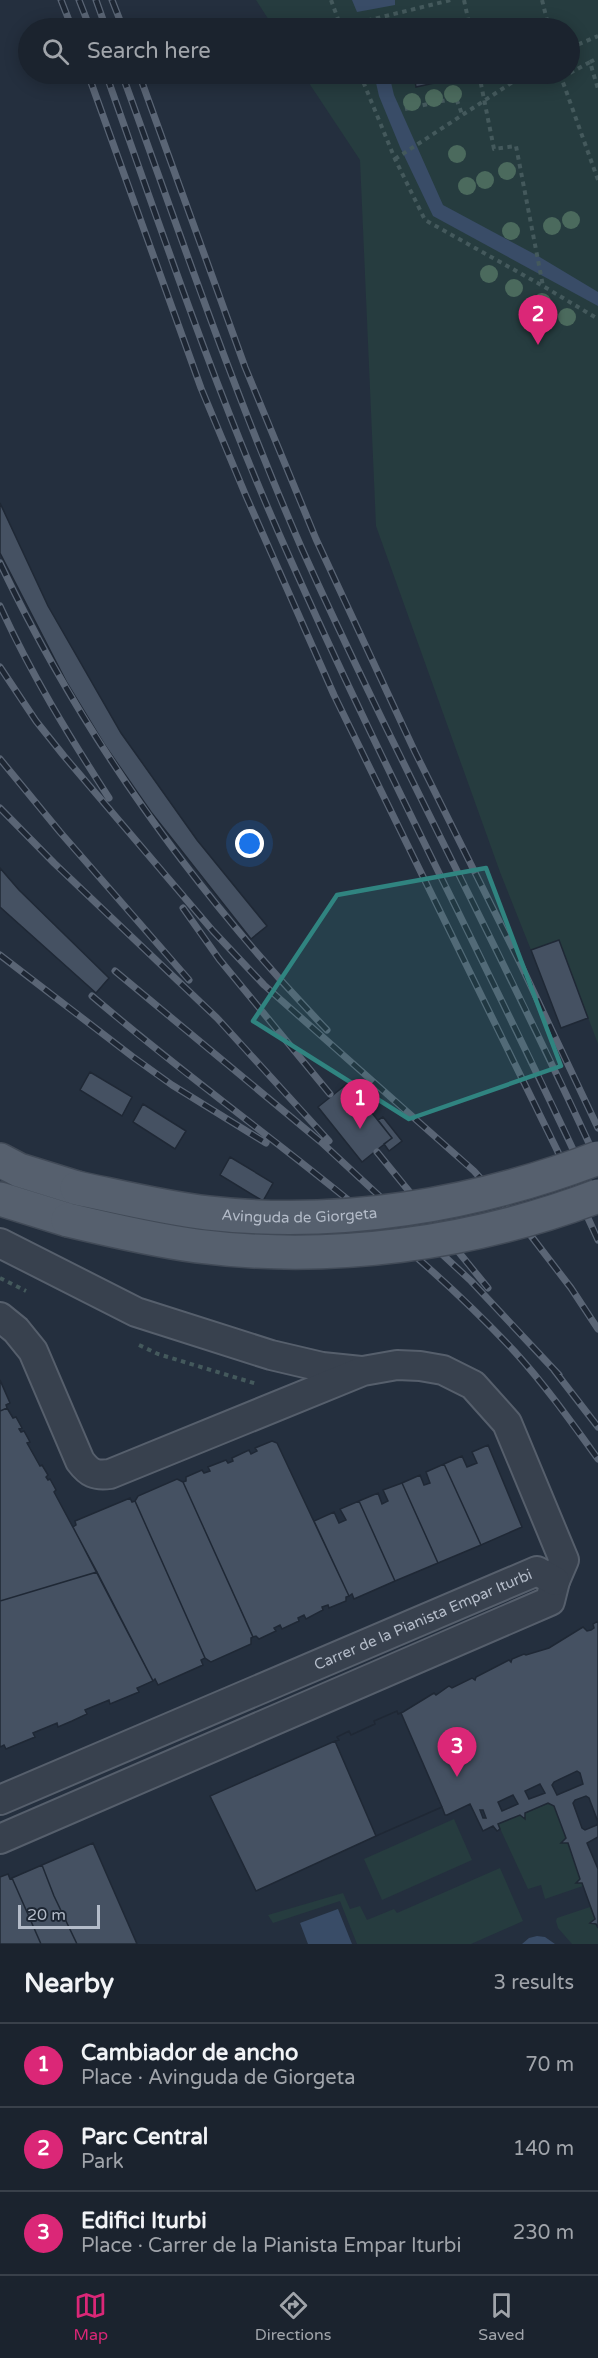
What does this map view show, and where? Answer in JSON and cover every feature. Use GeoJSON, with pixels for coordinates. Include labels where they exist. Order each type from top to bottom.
{"type":"FeatureCollection","features":[{"type":"Feature","properties":{"kind":"main road","name":"Avinguda de Giorgeta"},"geometry":{"type":"LineString","coordinates":[[0,1160],[19,1170],[77,1188],[207,1213],[265,1216],[376,1214],[487,1194],[547,1178],[598,1158]]}},
{"type":"Feature","properties":{"kind":"main road"},"geometry":{"type":"LineString","coordinates":[[0,1199],[68,1221],[154,1239],[217,1248],[293,1252],[416,1244],[523,1221],[598,1196]]}},
{"type":"Feature","properties":{"kind":"street"},"geometry":{"type":"LineString","coordinates":[[0,1243],[136,1312],[271,1355],[322,1367],[363,1371]]}},
{"type":"Feature","properties":{"kind":"street"},"geometry":{"type":"LineString","coordinates":[[0,1317],[16,1330],[33,1351],[80,1461],[88,1471],[97,1476],[110,1474],[363,1371],[397,1365],[443,1370],[473,1385],[507,1423],[564,1560],[555,1581]]}},
{"type":"Feature","properties":{"kind":"street"},"geometry":{"type":"LineString","coordinates":[[271,1355],[289,1366],[297,1376],[298,1389],[291,1401]]}},
{"type":"Feature","properties":{"kind":"street","name":"Carrer de la Pianista Empar Iturbi"},"geometry":{"type":"LineString","coordinates":[[0,1800],[537,1571],[555,1581],[550,1601],[0,1839]]}},
{"type":"Feature","properties":{"kind":"street"},"geometry":{"type":"LineString","coordinates":[[221,1706],[221,1724],[236,1737]]}},
{"type":"Feature","properties":{"kind":"street"},"geometry":{"type":"LineString","coordinates":[[173,1726],[186,1740],[187,1758]]}},
{"type":"Feature","properties":{"kind":"path"},"geometry":{"type":"LineString","coordinates":[[332,0],[338,18]]}},
{"type":"Feature","properties":{"kind":"path"},"geometry":{"type":"LineString","coordinates":[[422,0],[424,7]]}},
{"type":"Feature","properties":{"kind":"path"},"geometry":{"type":"LineString","coordinates":[[381,18],[451,0]]}},
{"type":"Feature","properties":{"kind":"path"},"geometry":{"type":"LineString","coordinates":[[464,0],[468,18]]}},
{"type":"Feature","properties":{"kind":"path"},"geometry":{"type":"LineString","coordinates":[[542,0],[546,18]]}},
{"type":"Feature","properties":{"kind":"path"},"geometry":{"type":"LineString","coordinates":[[580,44],[598,36]]}},
{"type":"Feature","properties":{"kind":"path"},"geometry":{"type":"LineString","coordinates":[[580,67],[598,58]]}},
{"type":"Feature","properties":{"kind":"path"},"geometry":{"type":"LineString","coordinates":[[590,62],[598,89]]}},
{"type":"Feature","properties":{"kind":"path"},"geometry":{"type":"LineString","coordinates":[[364,84],[395,159],[425,220],[598,319]]}},
{"type":"Feature","properties":{"kind":"path"},"geometry":{"type":"LineString","coordinates":[[481,84],[494,149],[516,146],[543,286]]}},
{"type":"Feature","properties":{"kind":"path"},"geometry":{"type":"LineString","coordinates":[[395,159],[508,84]]}},
{"type":"Feature","properties":{"kind":"path"},"geometry":{"type":"LineString","coordinates":[[564,84],[598,180]]}},
{"type":"Feature","properties":{"kind":"path"},"geometry":{"type":"LineString","coordinates":[[405,109],[456,98],[462,114]]}},
{"type":"Feature","properties":{"kind":"highlighted area"},"geometry":{"type":"Polygon","coordinates":[[[486,868],[561,1066],[409,1119],[253,1021],[337,895],[486,868]]]}},
{"type":"Feature","properties":{"kind":"green space"},"geometry":{"type":"Polygon","coordinates":[[[256,0],[598,0],[598,1044],[559,940],[531,950],[500,872],[376,526],[360,160],[310,84],[580,84],[580,18],[268,18],[256,0]]]}},
{"type":"Feature","properties":{"kind":"green space"},"geometry":{"type":"Polygon","coordinates":[[[548,1804],[554,1806],[583,1886],[545,1899],[541,1885],[528,1889],[498,1824],[548,1804]]]}},
{"type":"Feature","properties":{"kind":"green space"},"geometry":{"type":"Polygon","coordinates":[[[454,1819],[472,1860],[382,1900],[364,1859],[454,1819]]]}},
{"type":"Feature","properties":{"kind":"green space"},"geometry":{"type":"Polygon","coordinates":[[[500,1868],[523,1921],[471,1944],[357,1944],[340,1901],[273,1923],[268,1915],[343,1893],[350,1909],[360,1906],[367,1920],[394,1909],[397,1913],[500,1868]]]}},
{"type":"Feature","properties":{"kind":"green space"},"geometry":{"type":"Polygon","coordinates":[[[590,1907],[598,1928],[598,1944],[572,1944],[558,1928],[557,1918],[590,1907]]]}},
{"type":"Feature","properties":{"kind":"water"},"geometry":{"type":"Polygon","coordinates":[[[352,0],[395,0],[395,5],[357,12],[352,0]]]}},
{"type":"Feature","properties":{"kind":"water"},"geometry":{"type":"Polygon","coordinates":[[[376,84],[391,84],[394,95],[443,205],[538,256],[598,292],[598,306],[433,216],[379,96],[376,84]]]}},
{"type":"Feature","properties":{"kind":"water"},"geometry":{"type":"Polygon","coordinates":[[[338,1909],[352,1944],[308,1944],[300,1923],[338,1909]]]}},
{"type":"Feature","properties":{"kind":"water"},"geometry":{"type":"Polygon","coordinates":[[[545,1937],[555,1944],[522,1944],[529,1938],[545,1937]]]}},
{"type":"Feature","properties":{"kind":"building"},"geometry":{"type":"Polygon","coordinates":[[[0,503],[48,606],[121,733],[197,840],[267,926],[251,939],[151,812],[104,744],[67,683],[0,553],[0,503]]]}},
{"type":"Feature","properties":{"kind":"building"},"geometry":{"type":"Polygon","coordinates":[[[0,868],[19,890],[109,978],[96,993],[0,907],[0,868]]]}},
{"type":"Feature","properties":{"kind":"building"},"geometry":{"type":"Polygon","coordinates":[[[559,940],[588,1018],[561,1028],[531,950],[559,940]]]}},
{"type":"Feature","properties":{"kind":"building"},"geometry":{"type":"Polygon","coordinates":[[[90,1072],[132,1097],[122,1116],[80,1090],[90,1072]]]}},
{"type":"Feature","properties":{"kind":"building"},"geometry":{"type":"Polygon","coordinates":[[[348,1083],[392,1138],[362,1162],[318,1107],[348,1083]]]}},
{"type":"Feature","properties":{"kind":"building"},"geometry":{"type":"Polygon","coordinates":[[[143,1104],[186,1131],[175,1149],[133,1122],[143,1104]]]}},
{"type":"Feature","properties":{"kind":"building"},"geometry":{"type":"Polygon","coordinates":[[[383,1117],[402,1141],[389,1151],[384,1144],[392,1138],[378,1120],[383,1117]]]}},
{"type":"Feature","properties":{"kind":"building"},"geometry":{"type":"Polygon","coordinates":[[[230,1157],[273,1183],[263,1201],[220,1175],[230,1157]]]}},
{"type":"Feature","properties":{"kind":"building"},"geometry":{"type":"Polygon","coordinates":[[[0,1380],[10,1403],[6,1405],[7,1408],[0,1411],[0,1380]]]}},
{"type":"Feature","properties":{"kind":"building"},"geometry":{"type":"Polygon","coordinates":[[[7,1408],[13,1418],[16,1417],[22,1428],[19,1429],[21,1432],[24,1431],[30,1442],[27,1443],[48,1475],[46,1477],[50,1479],[56,1490],[54,1492],[97,1572],[0,1601],[0,1411],[7,1408]]]}},
{"type":"Feature","properties":{"kind":"building"},"geometry":{"type":"Polygon","coordinates":[[[272,1441],[277,1443],[349,1596],[346,1597],[346,1601],[329,1608],[328,1605],[322,1607],[323,1610],[306,1619],[304,1615],[298,1618],[299,1621],[282,1629],[280,1625],[274,1628],[276,1631],[259,1639],[256,1636],[253,1637],[183,1482],[186,1481],[186,1477],[202,1470],[204,1473],[210,1471],[208,1467],[226,1460],[228,1463],[233,1461],[232,1458],[249,1450],[251,1454],[257,1451],[255,1448],[272,1441]]]}},
{"type":"Feature","properties":{"kind":"building"},"geometry":{"type":"Polygon","coordinates":[[[488,1445],[522,1527],[481,1545],[444,1464],[462,1456],[467,1467],[477,1463],[472,1452],[488,1445]]]}},
{"type":"Feature","properties":{"kind":"building"},"geometry":{"type":"Polygon","coordinates":[[[444,1464],[481,1545],[438,1563],[402,1483],[420,1475],[424,1485],[430,1483],[426,1472],[444,1464]]]}},
{"type":"Feature","properties":{"kind":"building"},"geometry":{"type":"Polygon","coordinates":[[[177,1479],[183,1482],[253,1637],[251,1644],[211,1662],[205,1658],[135,1501],[138,1496],[177,1479]]]}},
{"type":"Feature","properties":{"kind":"building"},"geometry":{"type":"Polygon","coordinates":[[[402,1483],[438,1563],[395,1581],[359,1501],[378,1493],[382,1504],[388,1501],[383,1490],[402,1483]]]}},
{"type":"Feature","properties":{"kind":"building"},"geometry":{"type":"Polygon","coordinates":[[[130,1498],[132,1502],[135,1501],[205,1658],[201,1660],[203,1665],[158,1685],[155,1679],[153,1681],[73,1527],[76,1525],[75,1521],[130,1498]]]}},
{"type":"Feature","properties":{"kind":"building"},"geometry":{"type":"Polygon","coordinates":[[[359,1501],[395,1581],[354,1599],[352,1594],[349,1596],[314,1521],[334,1512],[339,1523],[346,1520],[340,1509],[359,1501]]]}},
{"type":"Feature","properties":{"kind":"building"},"geometry":{"type":"Polygon","coordinates":[[[97,1572],[153,1681],[137,1688],[139,1692],[110,1704],[109,1700],[85,1710],[87,1714],[58,1727],[57,1723],[33,1733],[35,1737],[6,1749],[4,1745],[0,1747],[0,1601],[97,1572]]]}},
{"type":"Feature","properties":{"kind":"building"},"geometry":{"type":"Polygon","coordinates":[[[598,1621],[598,1822],[598,1837],[587,1843],[598,1869],[598,1928],[596,1924],[590,1923],[595,1919],[582,1883],[576,1883],[580,1879],[568,1843],[561,1843],[566,1838],[554,1806],[548,1803],[525,1813],[525,1819],[520,1815],[498,1824],[500,1829],[497,1831],[493,1826],[483,1831],[470,1804],[447,1815],[442,1807],[376,1836],[335,1741],[339,1740],[337,1737],[349,1731],[351,1735],[375,1724],[374,1721],[397,1711],[398,1714],[403,1712],[449,1686],[452,1688],[472,1678],[475,1680],[476,1677],[509,1660],[511,1662],[512,1659],[524,1654],[549,1648],[583,1627],[587,1631],[591,1630],[594,1628],[593,1624],[598,1621]],[[577,1771],[552,1785],[557,1795],[583,1784],[580,1773],[577,1771]],[[540,1784],[525,1791],[529,1799],[545,1793],[540,1784]],[[513,1795],[498,1802],[502,1811],[518,1804],[513,1795]],[[586,1796],[575,1800],[573,1803],[582,1828],[585,1830],[597,1825],[598,1822],[589,1798],[586,1796]],[[480,1810],[483,1818],[486,1818],[483,1810],[480,1810]]]}},
{"type":"Feature","properties":{"kind":"building"},"geometry":{"type":"Polygon","coordinates":[[[397,1711],[398,1714],[401,1713],[442,1807],[376,1836],[335,1741],[339,1740],[337,1737],[349,1731],[351,1735],[397,1711]]]}},
{"type":"Feature","properties":{"kind":"building"},"geometry":{"type":"Polygon","coordinates":[[[335,1741],[376,1836],[256,1891],[210,1796],[335,1741]]]}},
{"type":"Feature","properties":{"kind":"building"},"geometry":{"type":"Polygon","coordinates":[[[93,1843],[137,1944],[77,1944],[54,1896],[42,1865],[93,1843]]]}},
{"type":"Feature","properties":{"kind":"building"},"geometry":{"type":"Polygon","coordinates":[[[42,1865],[77,1944],[41,1944],[12,1878],[42,1865]]]}},
{"type":"Feature","properties":{"kind":"building"},"geometry":{"type":"Polygon","coordinates":[[[8,1874],[10,1879],[12,1878],[41,1944],[0,1944],[0,1877],[8,1874]]]}},
{"type":"Feature","properties":{"kind":"railway"},"geometry":{"type":"LineString","coordinates":[[61,0],[68,18]]}},
{"type":"Feature","properties":{"kind":"railway"},"geometry":{"type":"LineString","coordinates":[[79,0],[86,18]]}},
{"type":"Feature","properties":{"kind":"railway"},"geometry":{"type":"LineString","coordinates":[[96,0],[102,18]]}},
{"type":"Feature","properties":{"kind":"railway"},"geometry":{"type":"LineString","coordinates":[[112,0],[119,18]]}},
{"type":"Feature","properties":{"kind":"railway"},"geometry":{"type":"LineString","coordinates":[[92,84],[201,388],[246,496],[334,695],[557,1150],[598,1240]]}},
{"type":"Feature","properties":{"kind":"railway"},"geometry":{"type":"LineString","coordinates":[[110,84],[170,255],[262,495],[363,717],[598,1203]]}},
{"type":"Feature","properties":{"kind":"railway"},"geometry":{"type":"LineString","coordinates":[[126,84],[230,373],[302,549],[374,703],[598,1163]]}},
{"type":"Feature","properties":{"kind":"railway"},"geometry":{"type":"LineString","coordinates":[[143,84],[245,367],[316,539],[415,752],[521,965],[598,1128]]}},
{"type":"Feature","properties":{"kind":"railway"},"geometry":{"type":"LineString","coordinates":[[0,563],[67,690],[145,810],[232,923],[327,1030]]}},
{"type":"Feature","properties":{"kind":"railway"},"geometry":{"type":"LineString","coordinates":[[0,606],[51,704],[109,798]]}},
{"type":"Feature","properties":{"kind":"railway"},"geometry":{"type":"LineString","coordinates":[[0,667],[36,721],[64,756],[213,931],[264,985],[474,1171],[525,1228],[571,1288],[598,1329]]}},
{"type":"Feature","properties":{"kind":"railway"},"geometry":{"type":"LineString","coordinates":[[0,759],[60,832],[189,980]]}},
{"type":"Feature","properties":{"kind":"railway"},"geometry":{"type":"LineString","coordinates":[[0,808],[54,863],[217,1018],[329,1141]]}},
{"type":"Feature","properties":{"kind":"railway"},"geometry":{"type":"LineString","coordinates":[[183,908],[219,959],[330,1094]]}},
{"type":"Feature","properties":{"kind":"railway"},"geometry":{"type":"LineString","coordinates":[[0,955],[172,1085],[266,1143]]}},
{"type":"Feature","properties":{"kind":"railway"},"geometry":{"type":"LineString","coordinates":[[115,971],[321,1142],[471,1281],[559,1375]]}},
{"type":"Feature","properties":{"kind":"railway"},"geometry":{"type":"LineString","coordinates":[[92,996],[362,1211],[415,1256],[515,1352],[558,1404],[598,1459]]}},
{"type":"Feature","properties":{"kind":"railway"},"geometry":{"type":"LineString","coordinates":[[377,1152],[488,1288]]}},
{"type":"Feature","properties":{"kind":"railway"},"geometry":{"type":"LineString","coordinates":[[554,1370],[598,1427]]}},
{"type":"Feature","properties":{"kind":"place","name":"Parc Central"},"geometry":{"type":"Point","coordinates":[538,345]}},
{"type":"Feature","properties":{"kind":"place","name":"Cambiador de ancho"},"geometry":{"type":"Point","coordinates":[360,1129]}},
{"type":"Feature","properties":{"kind":"place","name":"Edifici Iturbi"},"geometry":{"type":"Point","coordinates":[457,1777]}}]}
